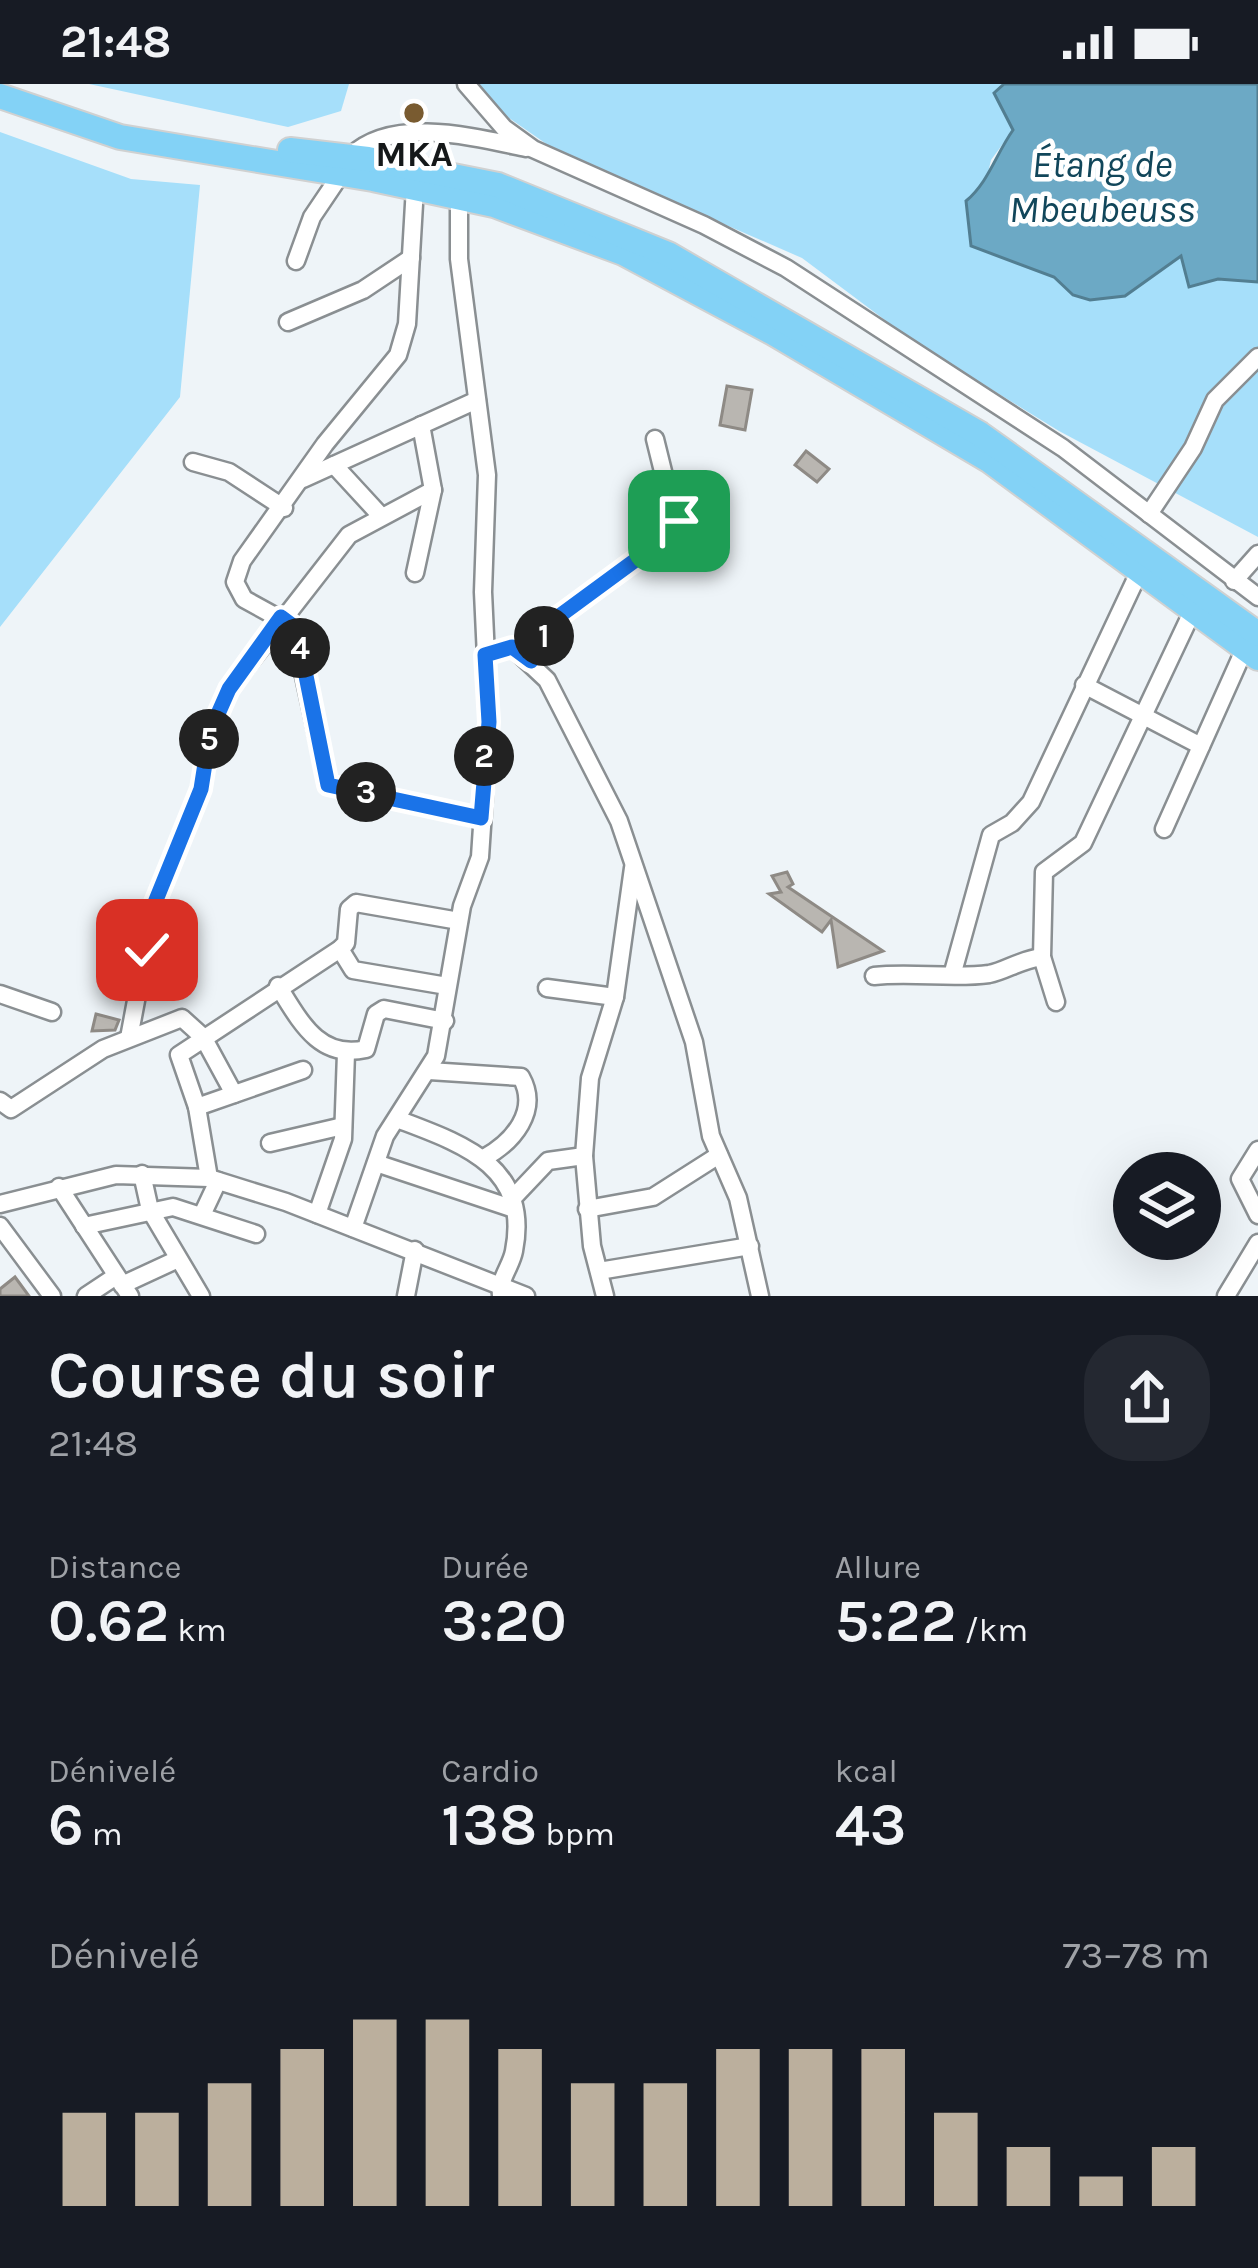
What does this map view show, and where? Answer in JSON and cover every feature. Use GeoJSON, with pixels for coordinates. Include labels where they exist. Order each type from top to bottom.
{"type":"FeatureCollection","features":[{"type":"Feature","properties":{"kind":"highway"},"geometry":{"type":"LineString","coordinates":[[8,84],[118,121],[346,165],[459,197],[561,227],[657,269],[947,434],[1254,647]]}},
{"type":"Feature","properties":{"kind":"highway"},"geometry":{"type":"LineString","coordinates":[[0,96],[51,118],[120,137],[498,185],[668,254],[980,434],[1254,647]]}},
{"type":"Feature","properties":{"kind":"street"},"geometry":{"type":"LineString","coordinates":[[466,84],[504,128],[533,149],[704,224],[786,268],[1063,448],[1258,597]]}},
{"type":"Feature","properties":{"kind":"street"},"geometry":{"type":"LineString","coordinates":[[296,261],[312,217],[346,165],[386,133],[533,149]]}},
{"type":"Feature","properties":{"kind":"street"},"geometry":{"type":"LineString","coordinates":[[415,188],[407,324],[398,355],[299,481],[242,561],[235,582],[244,599],[293,626],[328,785],[481,818]]}},
{"type":"Feature","properties":{"kind":"street"},"geometry":{"type":"LineString","coordinates":[[353,1228],[397,1119],[429,1071],[446,1021],[459,921],[480,857],[489,722],[487,475],[459,260],[459,197]]}},
{"type":"Feature","properties":{"kind":"street"},"geometry":{"type":"LineString","coordinates":[[288,322],[363,290],[411,258]]}},
{"type":"Feature","properties":{"kind":"street"},"geometry":{"type":"LineString","coordinates":[[1149,514],[1193,448],[1215,400],[1258,357]]}},
{"type":"Feature","properties":{"kind":"street"},"geometry":{"type":"LineString","coordinates":[[299,481],[477,400]]}},
{"type":"Feature","properties":{"kind":"street"},"geometry":{"type":"LineString","coordinates":[[415,573],[433,490],[421,425]]}},
{"type":"Feature","properties":{"kind":"street"},"geometry":{"type":"LineString","coordinates":[[531,661],[558,617],[677,528],[655,439]]}},
{"type":"Feature","properties":{"kind":"street"},"geometry":{"type":"LineString","coordinates":[[193,462],[229,472],[284,508]]}},
{"type":"Feature","properties":{"kind":"street"},"geometry":{"type":"LineString","coordinates":[[334,465],[381,516]]}},
{"type":"Feature","properties":{"kind":"street"},"geometry":{"type":"LineString","coordinates":[[129,1038],[154,905],[201,789],[210,732],[229,689],[349,535],[433,490]]}},
{"type":"Feature","properties":{"kind":"street"},"geometry":{"type":"LineString","coordinates":[[1234,581],[1258,554]]}},
{"type":"Feature","properties":{"kind":"street"},"geometry":{"type":"LineString","coordinates":[[953,972],[991,835],[1012,824],[1031,802],[1141,568]]}},
{"type":"Feature","properties":{"kind":"street"},"geometry":{"type":"LineString","coordinates":[[1057,1001],[1042,958],[1039,903],[1045,868],[1084,843],[1194,608]]}},
{"type":"Feature","properties":{"kind":"street"},"geometry":{"type":"LineString","coordinates":[[485,655],[512,647],[548,680],[619,821],[694,1042],[719,1155],[738,1198],[760,1296]]}},
{"type":"Feature","properties":{"kind":"street"},"geometry":{"type":"LineString","coordinates":[[1164,829],[1254,647]]}},
{"type":"Feature","properties":{"kind":"street"},"geometry":{"type":"LineString","coordinates":[[1084,685],[1202,746]]}},
{"type":"Feature","properties":{"kind":"street"},"geometry":{"type":"LineString","coordinates":[[605,1296],[587,1209],[584,1156],[590,1078],[615,997],[634,867]]}},
{"type":"Feature","properties":{"kind":"street"},"geometry":{"type":"LineString","coordinates":[[202,1215],[213,1180],[197,1107],[178,1061],[202,1036],[340,949],[346,943],[349,909],[356,903],[459,921]]}},
{"type":"Feature","properties":{"kind":"street"},"geometry":{"type":"LineString","coordinates":[[340,949],[353,970],[447,986]]}},
{"type":"Feature","properties":{"kind":"street"},"geometry":{"type":"LineString","coordinates":[[874,976],[983,975],[1010,962],[1042,958]]}},
{"type":"Feature","properties":{"kind":"street"},"geometry":{"type":"LineString","coordinates":[[278,986],[310,1035],[331,1050],[366,1049],[376,1014],[384,1009],[446,1021]]}},
{"type":"Feature","properties":{"kind":"street"},"geometry":{"type":"LineString","coordinates":[[547,988],[615,997]]}},
{"type":"Feature","properties":{"kind":"street"},"geometry":{"type":"LineString","coordinates":[[0,994],[52,1012]]}},
{"type":"Feature","properties":{"kind":"street"},"geometry":{"type":"LineString","coordinates":[[0,1101],[10,1109],[103,1049],[182,1018],[202,1036],[234,1094]]}},
{"type":"Feature","properties":{"kind":"street"},"geometry":{"type":"LineString","coordinates":[[317,1214],[344,1126],[346,1053]]}},
{"type":"Feature","properties":{"kind":"street"},"geometry":{"type":"LineString","coordinates":[[197,1107],[303,1070]]}},
{"type":"Feature","properties":{"kind":"street"},"geometry":{"type":"LineString","coordinates":[[429,1071],[524,1080],[526,1114],[517,1131],[484,1158]]}},
{"type":"Feature","properties":{"kind":"street"},"geometry":{"type":"LineString","coordinates":[[397,1119],[460,1142],[484,1158],[513,1204],[514,1254],[500,1290]]}},
{"type":"Feature","properties":{"kind":"street"},"geometry":{"type":"LineString","coordinates":[[270,1143],[344,1126]]}},
{"type":"Feature","properties":{"kind":"street"},"geometry":{"type":"LineString","coordinates":[[1258,1150],[1240,1179],[1258,1215]]}},
{"type":"Feature","properties":{"kind":"street"},"geometry":{"type":"LineString","coordinates":[[587,1209],[653,1196],[719,1155]]}},
{"type":"Feature","properties":{"kind":"street"},"geometry":{"type":"LineString","coordinates":[[376,1163],[498,1208],[513,1204],[548,1161],[584,1156]]}},
{"type":"Feature","properties":{"kind":"street"},"geometry":{"type":"LineString","coordinates":[[142,1174],[150,1210],[201,1296]]}},
{"type":"Feature","properties":{"kind":"street"},"geometry":{"type":"LineString","coordinates":[[0,1204],[59,1187],[142,1174],[213,1180],[416,1250],[500,1290],[526,1296]]}},
{"type":"Feature","properties":{"kind":"street"},"geometry":{"type":"LineString","coordinates":[[59,1187],[123,1285]]}},
{"type":"Feature","properties":{"kind":"street"},"geometry":{"type":"LineString","coordinates":[[84,1226],[173,1207],[256,1234]]}},
{"type":"Feature","properties":{"kind":"street"},"geometry":{"type":"LineString","coordinates":[[0,1226],[49,1295]]}},
{"type":"Feature","properties":{"kind":"street"},"geometry":{"type":"LineString","coordinates":[[1226,1296],[1258,1243]]}},
{"type":"Feature","properties":{"kind":"street"},"geometry":{"type":"LineString","coordinates":[[598,1271],[750,1246]]}},
{"type":"Feature","properties":{"kind":"street"},"geometry":{"type":"LineString","coordinates":[[406,1296],[416,1250]]}},
{"type":"Feature","properties":{"kind":"street"},"geometry":{"type":"LineString","coordinates":[[86,1296],[176,1260]]}},
{"type":"Feature","properties":{"kind":"shaded area"},"geometry":{"type":"Polygon","coordinates":[[[89,84],[349,84],[341,111],[288,127],[89,84]]]}},
{"type":"Feature","properties":{"kind":"shaded area"},"geometry":{"type":"Polygon","coordinates":[[[479,84],[1004,84],[994,93],[1013,130],[991,160],[971,246],[1054,277],[1073,295],[1090,300],[1125,296],[1181,255],[1190,287],[1218,279],[1258,282],[1258,537],[1059,431],[913,341],[802,258],[558,152],[496,109],[479,84]]]}},
{"type":"Feature","properties":{"kind":"shaded area"},"geometry":{"type":"Polygon","coordinates":[[[0,132],[131,179],[200,185],[180,397],[0,627],[0,132]]]}},
{"type":"Feature","properties":{"kind":"water","name":"Étang de Mbeubeuss"},"geometry":{"type":"Polygon","coordinates":[[[1004,84],[1258,84],[1258,282],[1218,279],[1189,287],[1181,256],[1125,296],[1090,300],[1073,295],[1054,277],[971,246],[966,201],[1013,130],[994,93],[1004,84]]]}},
{"type":"Feature","properties":{"kind":"building"},"geometry":{"type":"Polygon","coordinates":[[[727,386],[752,390],[745,430],[720,425],[727,386]]]}},
{"type":"Feature","properties":{"kind":"building"},"geometry":{"type":"Polygon","coordinates":[[[806,451],[829,469],[817,482],[795,465],[806,451]]]}},
{"type":"Feature","properties":{"kind":"building"},"geometry":{"type":"Polygon","coordinates":[[[787,872],[793,884],[788,887],[883,951],[838,967],[831,920],[822,932],[769,894],[781,892],[772,876],[787,872]]]}},
{"type":"Feature","properties":{"kind":"building"},"geometry":{"type":"Polygon","coordinates":[[[96,1014],[119,1020],[115,1030],[92,1031],[96,1014]]]}},
{"type":"Feature","properties":{"kind":"building"},"geometry":{"type":"Polygon","coordinates":[[[15,1277],[29,1296],[0,1296],[0,1289],[15,1277]]]}},
{"type":"Feature","properties":{"kind":"place","name":"MKA"},"geometry":{"type":"Point","coordinates":[414,113]}},
{"type":"Feature","properties":{"kind":"route"},"geometry":{"type":"LineString","coordinates":[[147,950],[154,905],[201,789],[210,732],[229,689],[281,617],[293,626],[299,641],[307,703],[328,785],[481,818],[489,722],[485,655],[512,647],[531,661],[558,617],[675,531],[679,521]]}}]}
